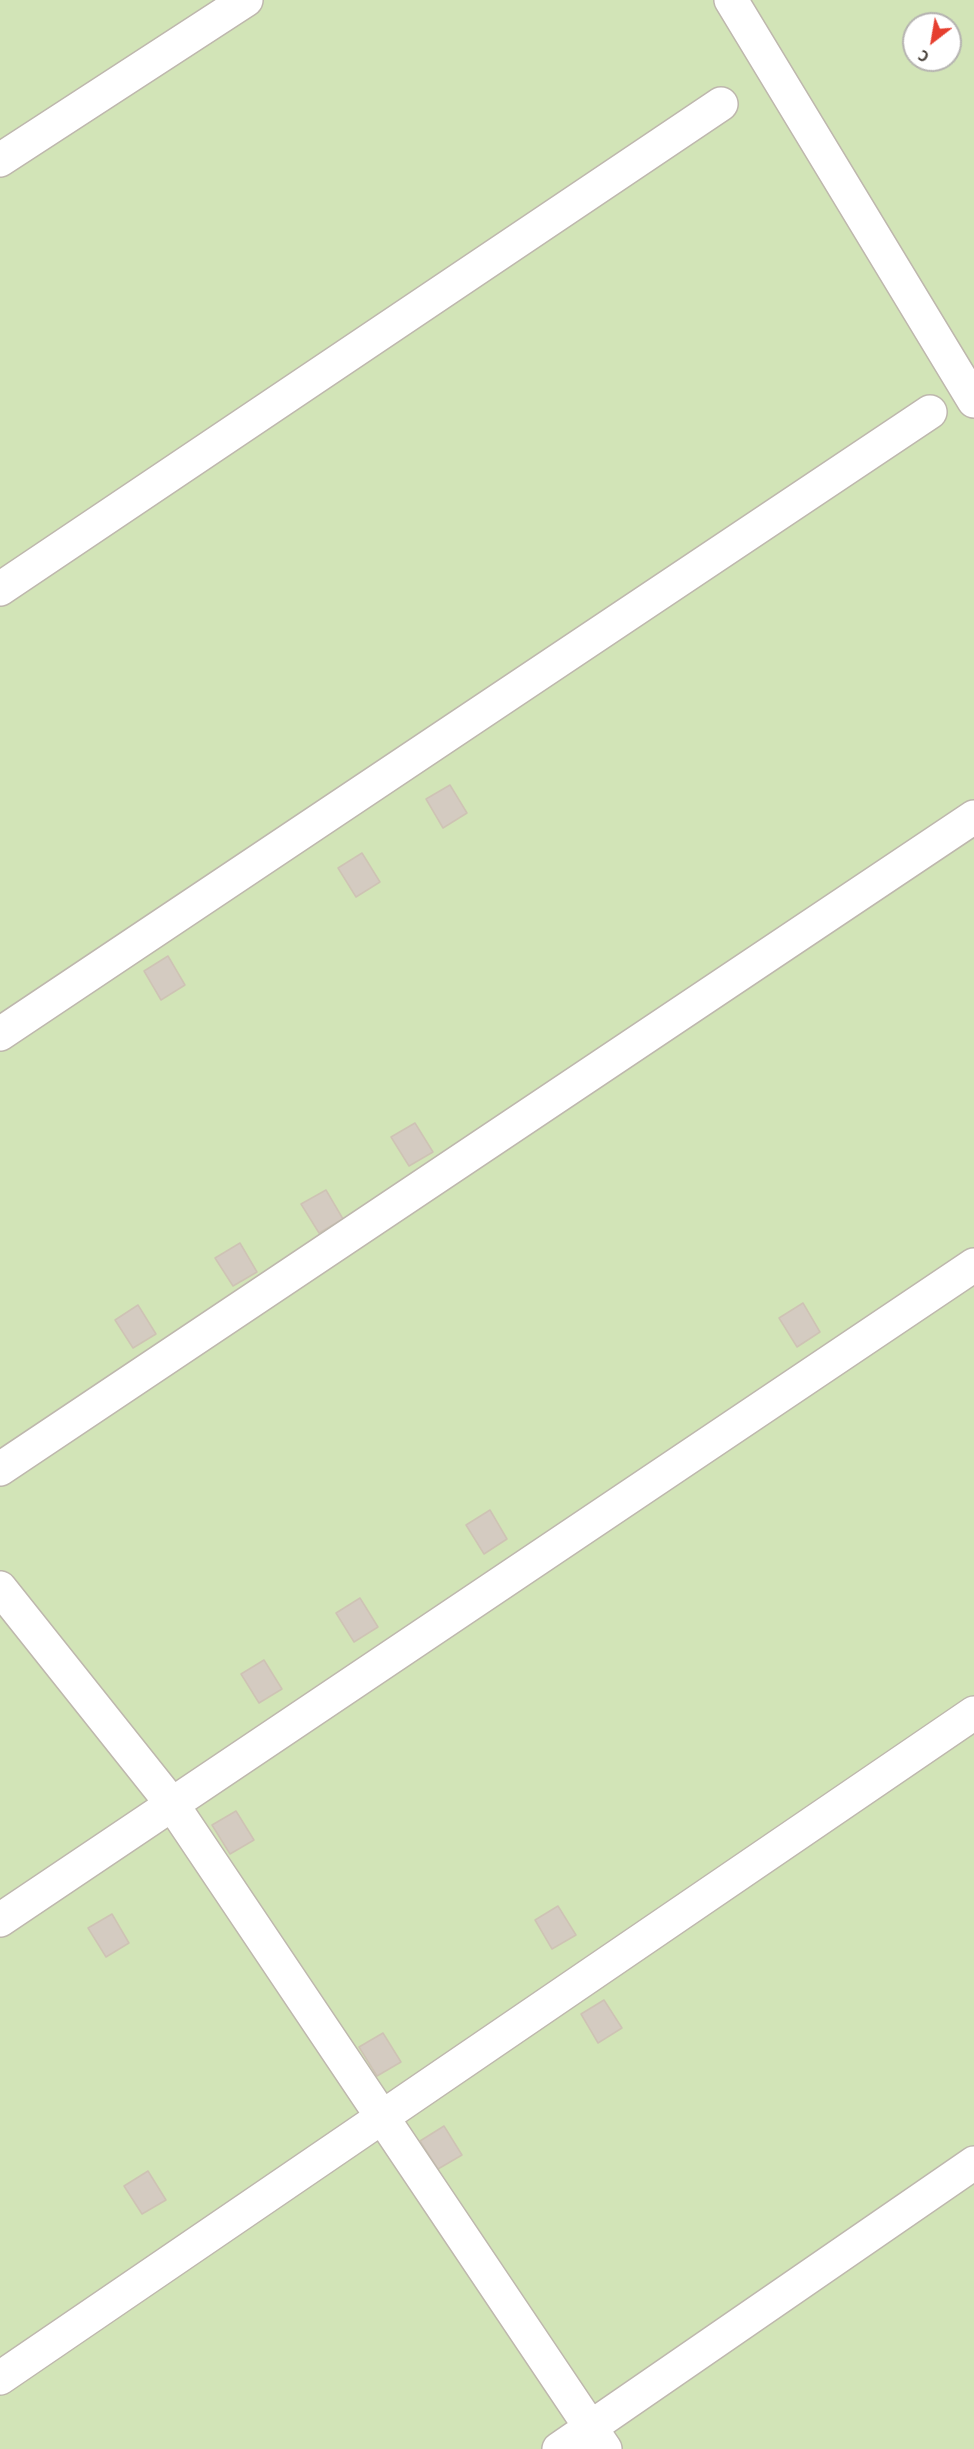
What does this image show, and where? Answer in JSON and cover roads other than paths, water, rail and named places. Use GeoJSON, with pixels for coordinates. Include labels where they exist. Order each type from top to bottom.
{"type":"FeatureCollection","features":[{"type":"Feature","properties":{"kind":"lane"},"geometry":{"type":"LineString","coordinates":[[0,160],[246,0]]}},
{"type":"Feature","properties":{"kind":"lane"},"geometry":{"type":"LineString","coordinates":[[731,0],[974,401]]}},
{"type":"Feature","properties":{"kind":"lane"},"geometry":{"type":"LineString","coordinates":[[0,589],[721,104]]}},
{"type":"Feature","properties":{"kind":"lane"},"geometry":{"type":"LineString","coordinates":[[0,1034],[930,412]]}},
{"type":"Feature","properties":{"kind":"lane"},"geometry":{"type":"LineString","coordinates":[[0,1469],[974,817]]}},
{"type":"Feature","properties":{"kind":"lane"},"geometry":{"type":"LineString","coordinates":[[0,1920],[974,1265]]}},
{"type":"Feature","properties":{"kind":"lane"},"geometry":{"type":"LineString","coordinates":[[0,1588],[172,1804],[598,2439]]}},
{"type":"Feature","properties":{"kind":"lane"},"geometry":{"type":"LineString","coordinates":[[0,2378],[974,1713]]}},
{"type":"Feature","properties":{"kind":"lane"},"geometry":{"type":"LineString","coordinates":[[559,2449],[598,2439],[974,2163]]}}]}
